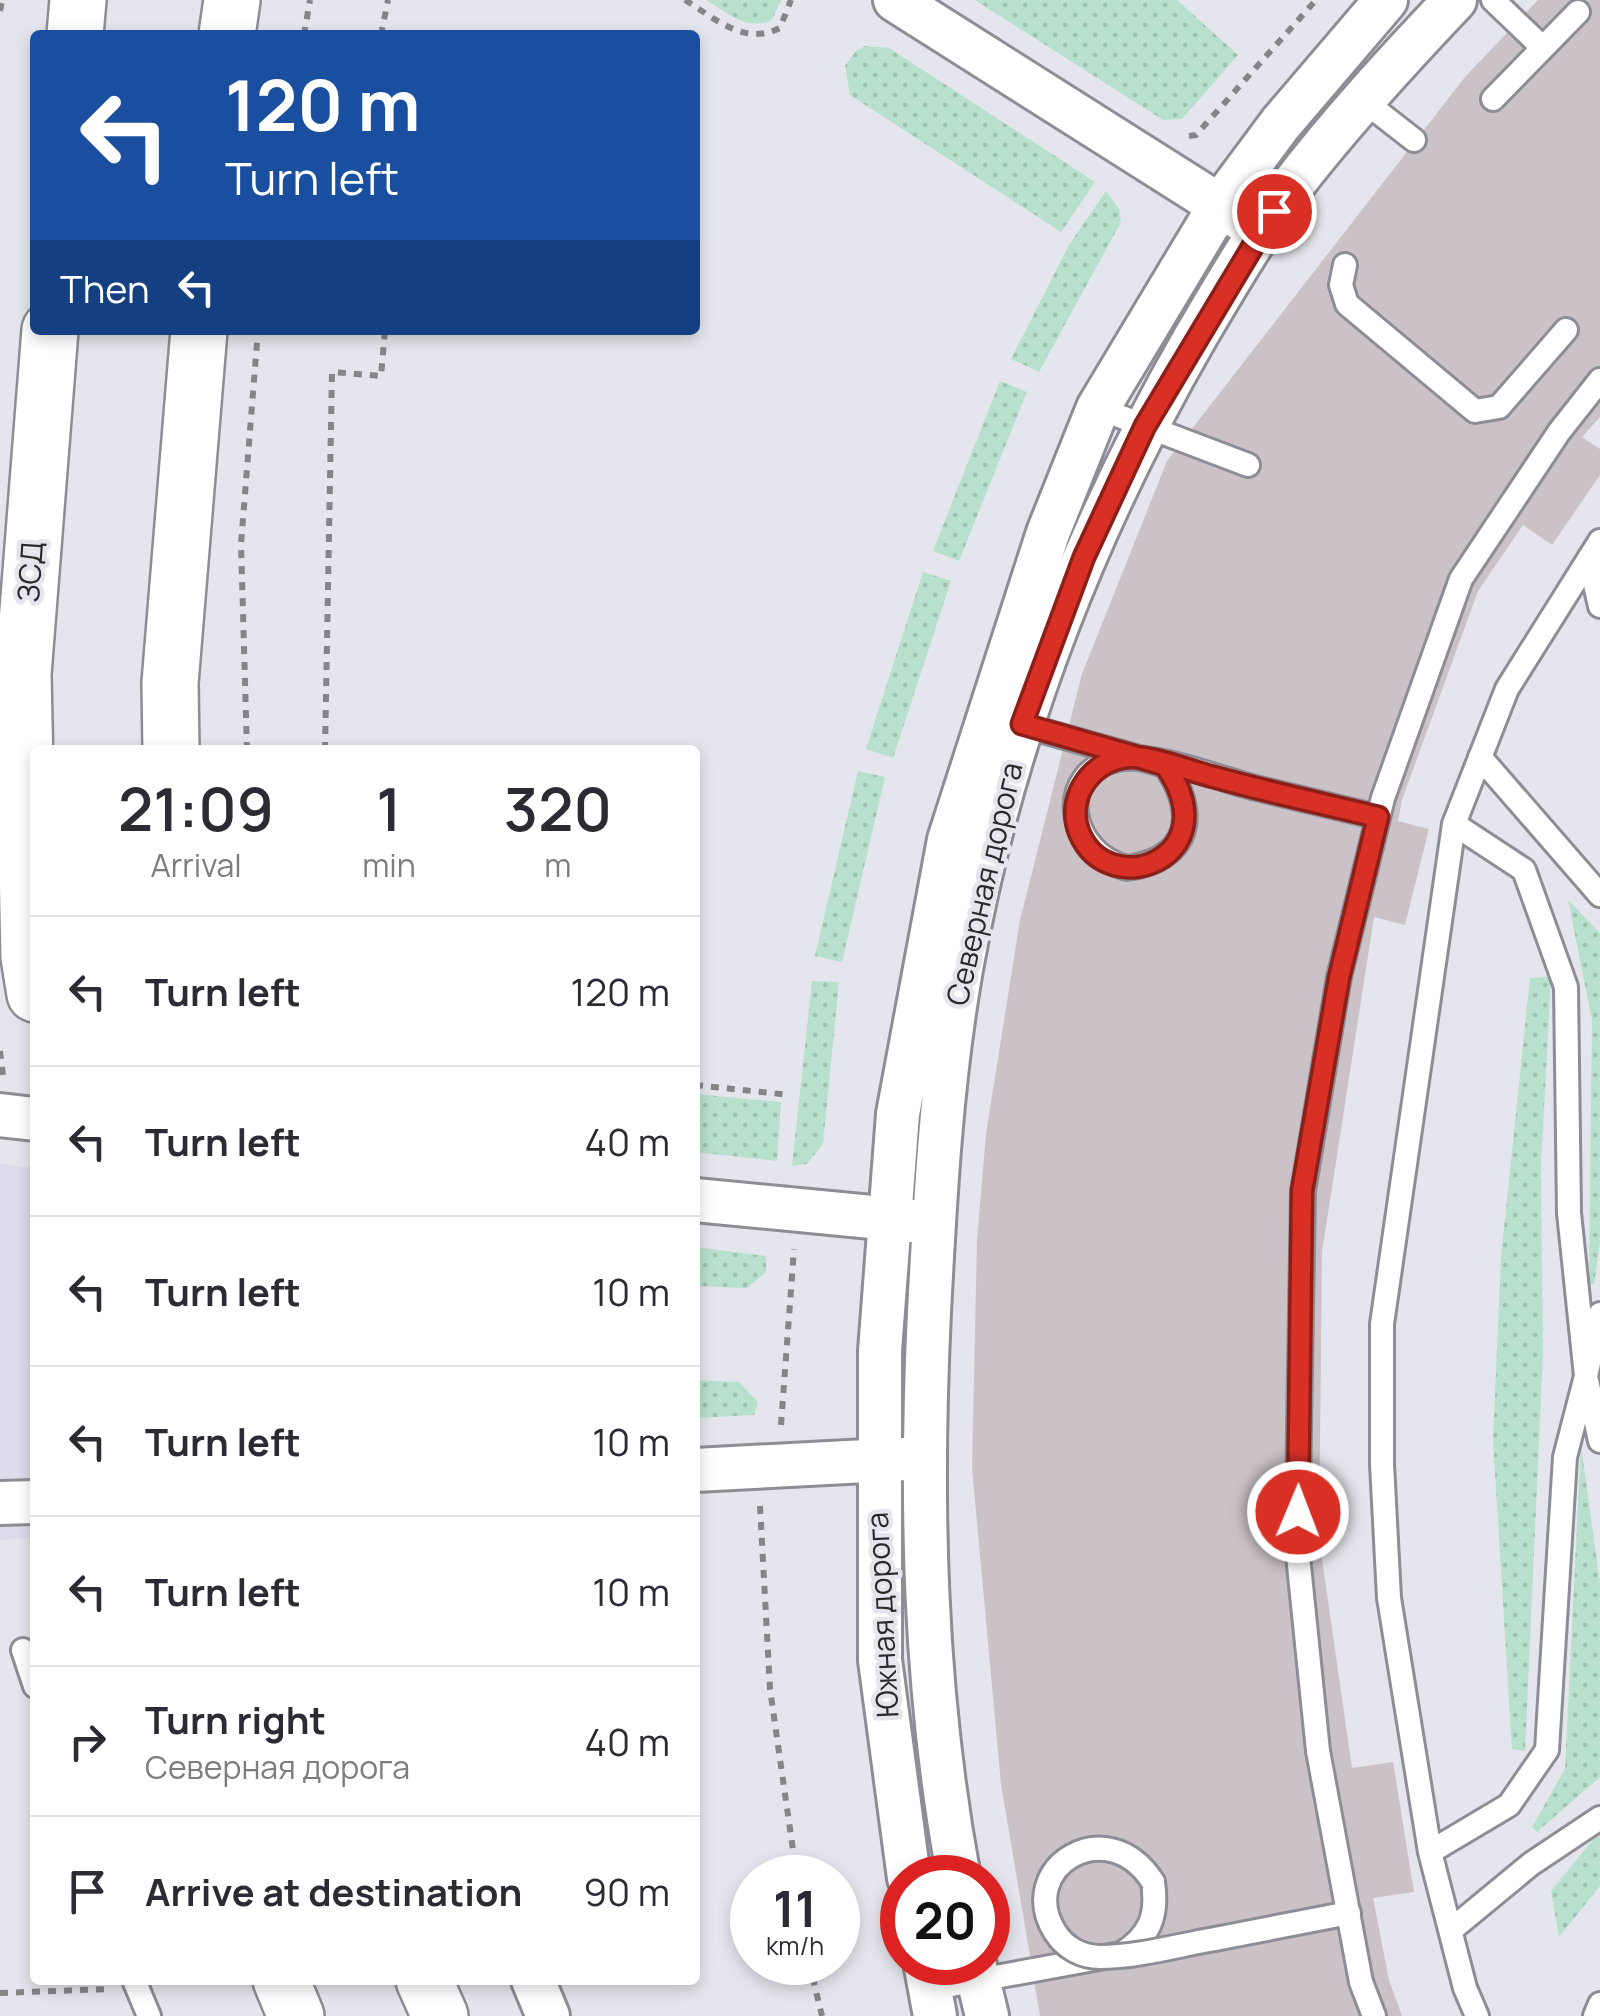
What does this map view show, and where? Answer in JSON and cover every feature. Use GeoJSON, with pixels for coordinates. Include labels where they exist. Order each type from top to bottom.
{"type":"FeatureCollection","features":[{"type":"Feature","properties":{"kind":"highway"},"geometry":{"type":"LineString","coordinates":[[75,30],[78,0]]}},
{"type":"Feature","properties":{"kind":"highway"},"geometry":{"type":"LineString","coordinates":[[228,30],[232,0]]}},
{"type":"Feature","properties":{"kind":"highway","name":"ЗСД"},"geometry":{"type":"LineString","coordinates":[[30,964],[23,674],[50,335]]}},
{"type":"Feature","properties":{"kind":"highway"},"geometry":{"type":"LineString","coordinates":[[171,745],[170,683],[199,335]]}},
{"type":"Feature","properties":{"kind":"highway"},"geometry":{"type":"LineString","coordinates":[[283,1985],[296,2016]]}},
{"type":"Feature","properties":{"kind":"highway"},"geometry":{"type":"LineString","coordinates":[[426,1985],[440,2016]]}},
{"type":"Feature","properties":{"kind":"street"},"geometry":{"type":"LineString","coordinates":[[895,0],[1260,232]]}},
{"type":"Feature","properties":{"kind":"street","name":"Северная дорога"},"geometry":{"type":"LineString","coordinates":[[927,1354],[940,1121],[961,970],[1004,721],[1048,533],[1098,408],[1220,205],[1281,123],[1386,0]]}},
{"type":"Feature","properties":{"kind":"street","name":"Северная дорога"},"geometry":{"type":"LineString","coordinates":[[880,1351],[898,1114],[950,840],[1145,426],[1260,232],[1288,190],[1455,0]]}},
{"type":"Feature","properties":{"kind":"street"},"geometry":{"type":"LineString","coordinates":[[0,1115],[30,1118]]}},
{"type":"Feature","properties":{"kind":"street"},"geometry":{"type":"LineString","coordinates":[[700,1201],[934,1221]]}},
{"type":"Feature","properties":{"kind":"street","name":"Южная дорога"},"geometry":{"type":"LineString","coordinates":[[880,1351],[876,1461],[880,1660],[906,1855]]}},
{"type":"Feature","properties":{"kind":"street","name":"Южная дорога"},"geometry":{"type":"LineString","coordinates":[[927,1354],[924,1458],[934,1699],[955,1855]]}},
{"type":"Feature","properties":{"kind":"street"},"geometry":{"type":"LineString","coordinates":[[700,1470],[924,1458]]}},
{"type":"Feature","properties":{"kind":"street"},"geometry":{"type":"LineString","coordinates":[[0,1503],[30,1502]]}},
{"type":"Feature","properties":{"kind":"street"},"geometry":{"type":"LineString","coordinates":[[535,1985],[548,2016]]}},
{"type":"Feature","properties":{"kind":"lane"},"geometry":{"type":"LineString","coordinates":[[1493,0],[1541,46]]}},
{"type":"Feature","properties":{"kind":"lane"},"geometry":{"type":"LineString","coordinates":[[1493,99],[1578,12]]}},
{"type":"Feature","properties":{"kind":"lane"},"geometry":{"type":"LineString","coordinates":[[1364,100],[1414,140]]}},
{"type":"Feature","properties":{"kind":"lane"},"geometry":{"type":"LineString","coordinates":[[1344,266],[1340,285],[1347,304],[1466,407],[1499,408],[1566,330]]}},
{"type":"Feature","properties":{"kind":"lane"},"geometry":{"type":"LineString","coordinates":[[1374,2016],[1361,1982],[1318,1751],[1297,1546],[1302,1191],[1339,978],[1378,817],[1461,579],[1558,432],[1600,380]]}},
{"type":"Feature","properties":{"kind":"lane"},"geometry":{"type":"LineString","coordinates":[[1098,408],[1248,465]]}},
{"type":"Feature","properties":{"kind":"lane"},"geometry":{"type":"LineString","coordinates":[[1594,549],[1600,606]]}},
{"type":"Feature","properties":{"kind":"lane"},"geometry":{"type":"LineString","coordinates":[[1477,2016],[1430,1852],[1389,1598],[1382,1464],[1382,1324],[1454,824],[1507,688],[1594,549]]}},
{"type":"Feature","properties":{"kind":"lane"},"geometry":{"type":"LineString","coordinates":[[1004,721],[1165,765],[1184,794],[1187,816],[1181,837],[1168,854],[1149,865],[1127,868],[1106,862],[1089,849],[1078,830],[1075,808],[1081,787],[1094,770],[1113,759],[1135,757],[1256,788],[1378,817]]}},
{"type":"Feature","properties":{"kind":"lane"},"geometry":{"type":"LineString","coordinates":[[1480,757],[1600,896]]}},
{"type":"Feature","properties":{"kind":"lane"},"geometry":{"type":"LineString","coordinates":[[1454,824],[1524,870],[1566,986],[1569,1213],[1586,1376],[1600,1441]]}},
{"type":"Feature","properties":{"kind":"lane"},"geometry":{"type":"LineString","coordinates":[[1430,1852],[1510,1805],[1546,1750],[1565,1457],[1600,1314]]}},
{"type":"Feature","properties":{"kind":"lane"},"geometry":{"type":"LineString","coordinates":[[22,1650],[30,1672]]}},
{"type":"Feature","properties":{"kind":"lane"},"geometry":{"type":"LineString","coordinates":[[1450,1930],[1531,1864],[1600,1818]]}},
{"type":"Feature","properties":{"kind":"lane"},"geometry":{"type":"LineString","coordinates":[[930,1989],[980,1987],[1121,1954],[1140,1943],[1152,1924],[1156,1903],[1153,1882],[1141,1864],[1123,1851],[1102,1846],[1080,1850],[1062,1862],[1050,1880],[1045,1901],[1048,1922],[1060,1941],[1078,1953],[1100,1958],[1215,1939],[1348,1914]]}},
{"type":"Feature","properties":{"kind":"lane"},"geometry":{"type":"LineString","coordinates":[[135,1985],[148,2016]]}},
{"type":"Feature","properties":{"kind":"lane"},"geometry":{"type":"LineString","coordinates":[[1595,2016],[1600,2004]]}},
{"type":"Feature","properties":{"kind":"path"},"geometry":{"type":"LineString","coordinates":[[0,11],[2,0]]}},
{"type":"Feature","properties":{"kind":"path"},"geometry":{"type":"LineString","coordinates":[[305,30],[310,0]]}},
{"type":"Feature","properties":{"kind":"path"},"geometry":{"type":"LineString","coordinates":[[382,30],[388,0]]}},
{"type":"Feature","properties":{"kind":"path"},"geometry":{"type":"LineString","coordinates":[[686,0],[730,28],[759,36],[780,28],[791,0]]}},
{"type":"Feature","properties":{"kind":"path"},"geometry":{"type":"LineString","coordinates":[[1178,138],[1196,135],[1316,0]]}},
{"type":"Feature","properties":{"kind":"path"},"geometry":{"type":"LineString","coordinates":[[248,745],[241,544],[258,335]]}},
{"type":"Feature","properties":{"kind":"path"},"geometry":{"type":"LineString","coordinates":[[325,745],[332,372],[381,376],[385,335]]}},
{"type":"Feature","properties":{"kind":"path"},"geometry":{"type":"LineString","coordinates":[[700,1086],[790,1095]]}},
{"type":"Feature","properties":{"kind":"path"},"geometry":{"type":"LineString","coordinates":[[781,1426],[794,1249]]}},
{"type":"Feature","properties":{"kind":"path"},"geometry":{"type":"LineString","coordinates":[[760,1500],[770,1689],[793,1855]]}},
{"type":"Feature","properties":{"kind":"path"},"geometry":{"type":"LineString","coordinates":[[0,1993],[120,1985]]}},
{"type":"Feature","properties":{"kind":"path"},"geometry":{"type":"LineString","coordinates":[[815,1985],[822,2016]]}},
{"type":"Feature","properties":{"kind":"shaded area"},"geometry":{"type":"Polygon","coordinates":[[[0,1164],[30,1167],[30,1538],[0,1540],[0,1164]]]}},
{"type":"Feature","properties":{"kind":"green space"},"geometry":{"type":"Polygon","coordinates":[[[706,0],[781,1],[771,21],[753,23],[737,19],[706,0]]]}},
{"type":"Feature","properties":{"kind":"green space"},"geometry":{"type":"Polygon","coordinates":[[[975,0],[1177,0],[1238,55],[1182,119],[1163,120],[975,0]]]}},
{"type":"Feature","properties":{"kind":"green space"},"geometry":{"type":"Polygon","coordinates":[[[865,46],[889,48],[1095,182],[1061,232],[850,95],[845,66],[865,46]]]}},
{"type":"Feature","properties":{"kind":"green space"},"geometry":{"type":"Polygon","coordinates":[[[1106,191],[1119,209],[1121,222],[1039,372],[1011,359],[1069,245],[1106,191]]]}},
{"type":"Feature","properties":{"kind":"green space"},"geometry":{"type":"Polygon","coordinates":[[[1000,381],[1027,392],[959,561],[933,551],[1000,381]]]}},
{"type":"Feature","properties":{"kind":"green space"},"geometry":{"type":"Polygon","coordinates":[[[923,572],[951,581],[893,758],[866,749],[923,572]]]}},
{"type":"Feature","properties":{"kind":"green space"},"geometry":{"type":"Polygon","coordinates":[[[858,771],[885,777],[842,962],[815,956],[858,771]]]}},
{"type":"Feature","properties":{"kind":"green space"},"geometry":{"type":"Polygon","coordinates":[[[1568,900],[1600,933],[1600,1242],[1594,1284],[1589,1284],[1592,1020],[1568,900]]]}},
{"type":"Feature","properties":{"kind":"green space"},"geometry":{"type":"Polygon","coordinates":[[[1551,977],[1541,1166],[1543,1352],[1525,1751],[1512,1749],[1493,1440],[1501,1257],[1530,978],[1551,977]]]}},
{"type":"Feature","properties":{"kind":"green space"},"geometry":{"type":"Polygon","coordinates":[[[812,981],[839,982],[823,1144],[807,1164],[792,1166],[812,981]]]}},
{"type":"Feature","properties":{"kind":"green space"},"geometry":{"type":"Polygon","coordinates":[[[700,1094],[781,1102],[777,1161],[700,1153],[700,1094]]]}},
{"type":"Feature","properties":{"kind":"green space"},"geometry":{"type":"Polygon","coordinates":[[[700,1248],[766,1256],[766,1272],[747,1288],[700,1286],[700,1248]]]}},
{"type":"Feature","properties":{"kind":"green space"},"geometry":{"type":"Polygon","coordinates":[[[700,1380],[739,1382],[758,1402],[754,1415],[700,1418],[700,1380]]]}},
{"type":"Feature","properties":{"kind":"green space"},"geometry":{"type":"Polygon","coordinates":[[[1581,1445],[1600,1583],[1600,1777],[1537,1832],[1532,1827],[1565,1769],[1581,1445]]]}},
{"type":"Feature","properties":{"kind":"green space"},"geometry":{"type":"Polygon","coordinates":[[[1600,1831],[1600,1886],[1559,1937],[1551,1891],[1600,1831]]]}},
{"type":"Feature","properties":{"kind":"building"},"geometry":{"type":"Polygon","coordinates":[[[1538,0],[1600,0],[1600,417],[1582,437],[1600,449],[1600,475],[1552,545],[1523,525],[1478,591],[1402,800],[1398,821],[1429,829],[1405,925],[1374,917],[1322,1252],[1319,1538],[1352,1768],[1393,1762],[1414,1892],[1373,1898],[1389,1980],[1402,2016],[1040,2016],[1001,1784],[972,1468],[977,1240],[986,1134],[1020,920],[1082,674],[1167,461],[1465,77],[1538,0]]]}},
{"type":"Feature","properties":{"kind":"route"},"geometry":{"type":"LineString","coordinates":[[1274,211],[1225,286],[1145,426],[1084,557],[1022,724],[1165,765],[1184,794],[1187,816],[1181,837],[1168,854],[1149,865],[1127,868],[1106,862],[1089,849],[1078,830],[1075,808],[1081,787],[1094,770],[1113,759],[1135,757],[1165,765],[1195,772],[1256,788],[1378,817],[1339,978],[1302,1191],[1298,1512]]}}]}
